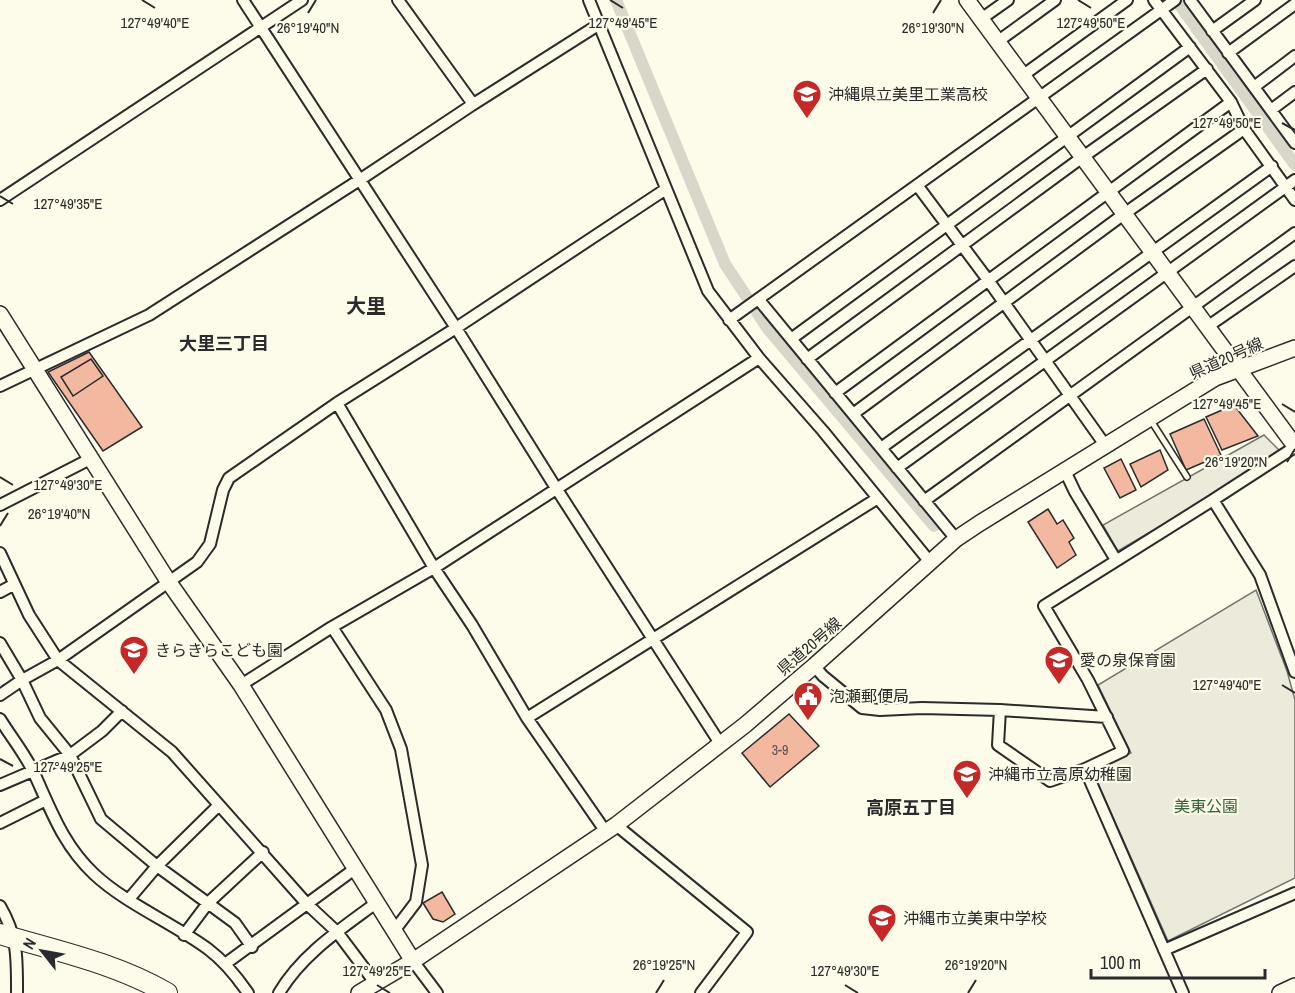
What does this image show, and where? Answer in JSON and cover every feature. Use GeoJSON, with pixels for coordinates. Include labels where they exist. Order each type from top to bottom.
{"type":"FeatureCollection","features":[{"type":"Feature","properties":{"kind":"highway"},"geometry":{"type":"LineString","coordinates":[[7,936],[99,963],[134,976],[167,993]]}},
{"type":"Feature","properties":{"kind":"street"},"geometry":{"type":"LineString","coordinates":[[243,0],[361,179],[721,745]]}},
{"type":"Feature","properties":{"kind":"street"},"geometry":{"type":"LineString","coordinates":[[0,200],[302,0]]}},
{"type":"Feature","properties":{"kind":"street"},"geometry":{"type":"LineString","coordinates":[[398,0],[473,104]]}},
{"type":"Feature","properties":{"kind":"street"},"geometry":{"type":"LineString","coordinates":[[589,0],[708,291],[759,358],[930,562]]}},
{"type":"Feature","properties":{"kind":"street"},"geometry":{"type":"LineString","coordinates":[[967,0],[1084,156],[1295,447],[1044,606],[1088,680],[1124,751],[1085,769],[1050,781],[998,745],[1000,710]]}},
{"type":"Feature","properties":{"kind":"street"},"geometry":{"type":"LineString","coordinates":[[981,19],[1008,0]]}},
{"type":"Feature","properties":{"kind":"street"},"geometry":{"type":"LineString","coordinates":[[997,42],[1055,0]]}},
{"type":"Feature","properties":{"kind":"street"},"geometry":{"type":"LineString","coordinates":[[1022,76],[1127,0]]}},
{"type":"Feature","properties":{"kind":"street"},"geometry":{"type":"LineString","coordinates":[[1154,0],[1231,102],[1244,129],[1295,200]]}},
{"type":"Feature","properties":{"kind":"street"},"geometry":{"type":"LineString","coordinates":[[729,320],[1175,0]]}},
{"type":"Feature","properties":{"kind":"street"},"geometry":{"type":"LineString","coordinates":[[1190,0],[1295,143]]}},
{"type":"Feature","properties":{"kind":"street"},"geometry":{"type":"LineString","coordinates":[[1212,31],[1255,0]]}},
{"type":"Feature","properties":{"kind":"street"},"geometry":{"type":"LineString","coordinates":[[1228,53],[1295,4]]}},
{"type":"Feature","properties":{"kind":"street"},"geometry":{"type":"LineString","coordinates":[[0,386],[149,315],[598,25]]}},
{"type":"Feature","properties":{"kind":"street"},"geometry":{"type":"LineString","coordinates":[[791,339],[1190,47]]}},
{"type":"Feature","properties":{"kind":"street"},"geometry":{"type":"LineString","coordinates":[[1254,87],[1295,56]]}},
{"type":"Feature","properties":{"kind":"street"},"geometry":{"type":"LineString","coordinates":[[807,358],[1207,69]]}},
{"type":"Feature","properties":{"kind":"street"},"geometry":{"type":"LineString","coordinates":[[1271,110],[1295,92]]}},
{"type":"Feature","properties":{"kind":"street"},"geometry":{"type":"LineString","coordinates":[[835,393],[1231,102]]}},
{"type":"Feature","properties":{"kind":"street"},"geometry":{"type":"LineString","coordinates":[[853,414],[1124,214],[1244,129]]}},
{"type":"Feature","properties":{"kind":"street"},"geometry":{"type":"LineString","coordinates":[[881,448],[1151,251],[1272,166]]}},
{"type":"Feature","properties":{"kind":"street"},"geometry":{"type":"LineString","coordinates":[[897,468],[1295,180]]}},
{"type":"Feature","properties":{"kind":"street"},"geometry":{"type":"LineString","coordinates":[[917,185],[1072,396],[1105,445]]}},
{"type":"Feature","properties":{"kind":"street"},"geometry":{"type":"LineString","coordinates":[[0,695],[58,660],[168,580],[197,562],[210,543],[223,490],[229,478],[337,403],[456,328],[666,189]]}},
{"type":"Feature","properties":{"kind":"street"},"geometry":{"type":"LineString","coordinates":[[924,501],[1295,233]]}},
{"type":"Feature","properties":{"kind":"street"},"geometry":{"type":"LineString","coordinates":[[1207,327],[1295,266]]}},
{"type":"Feature","properties":{"kind":"street"},"geometry":{"type":"LineString","coordinates":[[759,300],[956,539]]}},
{"type":"Feature","properties":{"kind":"street"},"geometry":{"type":"LineString","coordinates":[[0,314],[168,580],[241,685],[376,903],[436,993]]}},
{"type":"Feature","properties":{"kind":"street","name":"県道20号線"},"geometry":{"type":"LineString","coordinates":[[359,993],[413,961],[611,829],[721,745],[814,666],[956,539],[1215,378],[1295,348]]}},
{"type":"Feature","properties":{"kind":"street"},"geometry":{"type":"LineString","coordinates":[[241,685],[332,627],[434,568],[759,358]]}},
{"type":"Feature","properties":{"kind":"street"},"geometry":{"type":"LineString","coordinates":[[337,403],[434,568],[472,625],[527,718],[611,829],[747,932],[701,993]]}},
{"type":"Feature","properties":{"kind":"street"},"geometry":{"type":"LineString","coordinates":[[0,505],[92,458]]}},
{"type":"Feature","properties":{"kind":"street"},"geometry":{"type":"LineString","coordinates":[[1065,471],[1116,560]]}},
{"type":"Feature","properties":{"kind":"street"},"geometry":{"type":"LineString","coordinates":[[527,718],[878,498]]}},
{"type":"Feature","properties":{"kind":"street"},"geometry":{"type":"LineString","coordinates":[[1213,500],[1260,575],[1295,670]]}},
{"type":"Feature","properties":{"kind":"street"},"geometry":{"type":"LineString","coordinates":[[0,553],[29,615],[58,660],[172,752],[308,904],[337,932],[376,984]]}},
{"type":"Feature","properties":{"kind":"street"},"geometry":{"type":"LineString","coordinates":[[0,592],[14,585]]}},
{"type":"Feature","properties":{"kind":"street"},"geometry":{"type":"LineString","coordinates":[[332,627],[386,710],[401,748],[422,865],[416,902],[394,931]]}},
{"type":"Feature","properties":{"kind":"street"},"geometry":{"type":"LineString","coordinates":[[0,644],[22,680],[40,718],[69,755],[101,819],[157,866],[235,923],[252,946]]}},
{"type":"Feature","properties":{"kind":"street"},"geometry":{"type":"LineString","coordinates":[[814,666],[862,708],[1000,710],[1107,717]]}},
{"type":"Feature","properties":{"kind":"street"},"geometry":{"type":"LineString","coordinates":[[0,785],[69,755],[102,731],[122,711]]}},
{"type":"Feature","properties":{"kind":"street"},"geometry":{"type":"LineString","coordinates":[[0,719],[33,772],[44,801],[72,850],[95,875],[184,935],[209,949],[225,964],[248,993]]}},
{"type":"Feature","properties":{"kind":"street"},"geometry":{"type":"LineString","coordinates":[[1085,769],[1183,993]]}},
{"type":"Feature","properties":{"kind":"street"},"geometry":{"type":"LineString","coordinates":[[0,823],[44,801]]}},
{"type":"Feature","properties":{"kind":"street"},"geometry":{"type":"LineString","coordinates":[[129,899],[157,866],[219,805]]}},
{"type":"Feature","properties":{"kind":"street"},"geometry":{"type":"LineString","coordinates":[[184,935],[208,903],[263,852]]}},
{"type":"Feature","properties":{"kind":"street"},"geometry":{"type":"LineString","coordinates":[[225,964],[356,868]]}},
{"type":"Feature","properties":{"kind":"street"},"geometry":{"type":"LineString","coordinates":[[1164,950],[1295,893]]}},
{"type":"Feature","properties":{"kind":"street"},"geometry":{"type":"LineString","coordinates":[[279,993],[286,981],[307,957],[376,903]]}},
{"type":"Feature","properties":{"kind":"street"},"geometry":{"type":"LineString","coordinates":[[0,906],[9,922],[7,936],[17,952],[17,993]]}},
{"type":"Feature","properties":{"kind":"street"},"geometry":{"type":"LineString","coordinates":[[1280,993],[1295,986]]}},
{"type":"Feature","properties":{"kind":"lane"},"geometry":{"type":"LineString","coordinates":[[1149,418],[1187,477]]}},
{"type":"Feature","properties":{"kind":"green space","name":"美東公園"},"geometry":{"type":"Polygon","coordinates":[[[1256,590],[1287,671],[1295,700],[1295,878],[1168,941],[1093,772],[1131,753],[1098,685],[1256,590]]]}},
{"type":"Feature","properties":{"kind":"shaded area"},"geometry":{"type":"Polygon","coordinates":[[[1264,435],[1283,454],[1118,551],[1103,525],[1264,435]]]}},
{"type":"Feature","properties":{"kind":"building"},"geometry":{"type":"Polygon","coordinates":[[[89,352],[142,427],[103,451],[48,372],[89,352]]]}},
{"type":"Feature","properties":{"kind":"building"},"geometry":{"type":"Polygon","coordinates":[[[91,359],[103,376],[73,396],[61,377],[91,359]]]}},
{"type":"Feature","properties":{"kind":"building"},"geometry":{"type":"Polygon","coordinates":[[[1234,405],[1258,436],[1222,450],[1206,417],[1234,405]]]}},
{"type":"Feature","properties":{"kind":"building"},"geometry":{"type":"Polygon","coordinates":[[[1204,419],[1221,455],[1186,470],[1170,434],[1204,419]]]}},
{"type":"Feature","properties":{"kind":"building"},"geometry":{"type":"Polygon","coordinates":[[[1160,450],[1168,470],[1141,487],[1130,464],[1160,450]]]}},
{"type":"Feature","properties":{"kind":"building"},"geometry":{"type":"Polygon","coordinates":[[[1121,459],[1136,490],[1120,498],[1104,468],[1121,459]]]}},
{"type":"Feature","properties":{"kind":"building"},"geometry":{"type":"Polygon","coordinates":[[[1048,509],[1057,524],[1063,520],[1074,538],[1069,542],[1076,555],[1057,568],[1028,522],[1048,509]]]}},
{"type":"Feature","properties":{"kind":"building"},"geometry":{"type":"Polygon","coordinates":[[[789,714],[819,746],[770,787],[742,753],[789,714]]]}},
{"type":"Feature","properties":{"kind":"building"},"geometry":{"type":"Polygon","coordinates":[[[442,892],[455,914],[443,922],[433,919],[423,903],[442,892]]]}},
{"type":"Feature","properties":{"kind":"waterway"},"geometry":{"type":"LineString","coordinates":[[616,0],[725,264],[768,329],[934,526]]}},
{"type":"Feature","properties":{"kind":"waterway"},"geometry":{"type":"LineString","coordinates":[[1176,0],[1295,165]]}},
{"type":"Feature","properties":{"kind":"place","name":"沖縄県立美里工業高校"},"geometry":{"type":"Point","coordinates":[807,120]}},
{"type":"Feature","properties":{"kind":"place","name":"きらきらこども園"},"geometry":{"type":"Point","coordinates":[134,676]}},
{"type":"Feature","properties":{"kind":"place","name":"愛の泉保育園"},"geometry":{"type":"Point","coordinates":[1059,686]}},
{"type":"Feature","properties":{"kind":"place","name":"泡瀬郵便局"},"geometry":{"type":"Point","coordinates":[808,722]}},
{"type":"Feature","properties":{"kind":"place","name":"沖縄市立高原幼稚園"},"geometry":{"type":"Point","coordinates":[967,800]}},
{"type":"Feature","properties":{"kind":"place","name":"沖縄市立美東中学校"},"geometry":{"type":"Point","coordinates":[882,944]}},
{"type":"Feature","properties":{"kind":"district","name":"大里"},"geometry":{"type":"Point","coordinates":[366,306]}},
{"type":"Feature","properties":{"kind":"district","name":"大里三丁目"},"geometry":{"type":"Point","coordinates":[224,344]}},
{"type":"Feature","properties":{"kind":"district","name":"高原五丁目"},"geometry":{"type":"Point","coordinates":[911,808]}}]}
